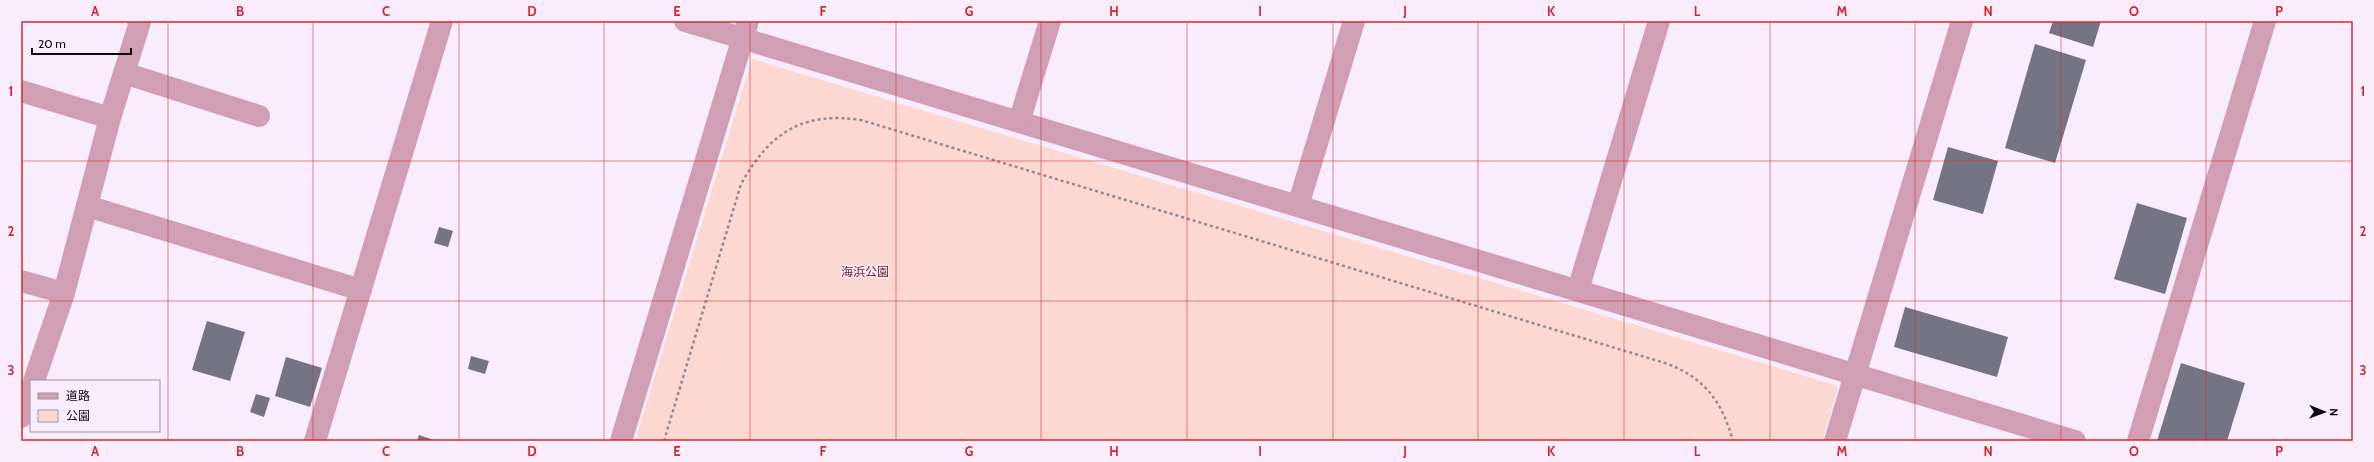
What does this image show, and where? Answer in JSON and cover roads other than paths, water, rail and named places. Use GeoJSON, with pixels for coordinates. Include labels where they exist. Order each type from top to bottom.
{"type":"FeatureCollection","features":[{"type":"Feature","properties":{"kind":"street"},"geometry":{"type":"LineString","coordinates":[[34,380],[64,293],[110,118],[139,21]]}},
{"type":"Feature","properties":{"kind":"street"},"geometry":{"type":"LineString","coordinates":[[315,441],[442,21]]}},
{"type":"Feature","properties":{"kind":"street"},"geometry":{"type":"LineString","coordinates":[[685,21],[746,30],[1019,122],[2075,441]]}},
{"type":"Feature","properties":{"kind":"street"},"geometry":{"type":"LineString","coordinates":[[1019,122],[1050,21]]}},
{"type":"Feature","properties":{"kind":"street"},"geometry":{"type":"LineString","coordinates":[[1298,206],[1354,21]]}},
{"type":"Feature","properties":{"kind":"street"},"geometry":{"type":"LineString","coordinates":[[1578,290],[1659,21]]}},
{"type":"Feature","properties":{"kind":"street"},"geometry":{"type":"LineString","coordinates":[[1835,441],[1962,21]]}},
{"type":"Feature","properties":{"kind":"street"},"geometry":{"type":"LineString","coordinates":[[2138,441],[2265,21]]}},
{"type":"Feature","properties":{"kind":"street"},"geometry":{"type":"LineString","coordinates":[[621,441],[746,30]]}},
{"type":"Feature","properties":{"kind":"street"},"geometry":{"type":"LineString","coordinates":[[124,73],[259,116]]}},
{"type":"Feature","properties":{"kind":"street"},"geometry":{"type":"LineString","coordinates":[[21,91],[110,118]]}},
{"type":"Feature","properties":{"kind":"street"},"geometry":{"type":"LineString","coordinates":[[87,206],[361,290]]}},
{"type":"Feature","properties":{"kind":"street"},"geometry":{"type":"LineString","coordinates":[[21,281],[64,293]]}},
{"type":"Feature","properties":{"kind":"street"},"geometry":{"type":"LineString","coordinates":[[21,417],[30,391]]}},
{"type":"Feature","properties":{"kind":"park label","name":"海浜公園"},"geometry":{"type":"Point","coordinates":[865,271]}}]}
